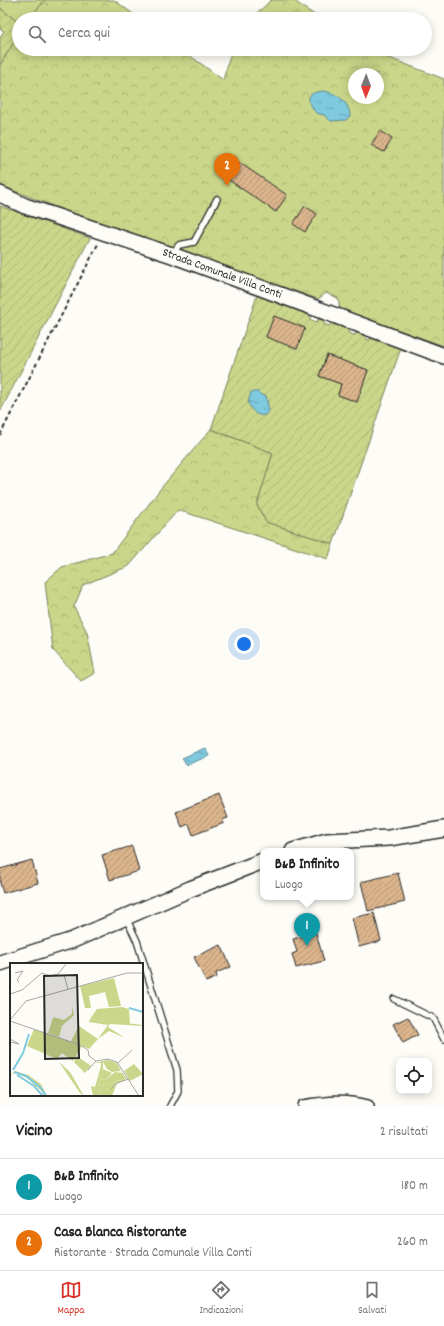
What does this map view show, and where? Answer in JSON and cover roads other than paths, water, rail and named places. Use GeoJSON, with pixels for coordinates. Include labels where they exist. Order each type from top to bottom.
{"type":"FeatureCollection","features":[{"type":"Feature","properties":{"kind":"street","name":"Strada Comunale Villa Conti"},"geometry":{"type":"LineString","coordinates":[[0,194],[25,206],[172,255],[444,356]]}},
{"type":"Feature","properties":{"kind":"street"},"geometry":{"type":"LineString","coordinates":[[303,848],[327,841],[389,838],[444,829]]}},
{"type":"Feature","properties":{"kind":"street"},"geometry":{"type":"LineString","coordinates":[[0,962],[73,940],[190,889],[260,862]]}},
{"type":"Feature","properties":{"kind":"street"},"geometry":{"type":"LineString","coordinates":[[304,1106],[338,1102],[357,1103],[368,1106]]}},
{"type":"Feature","properties":{"kind":"lane"},"geometry":{"type":"LineString","coordinates":[[172,255],[179,244],[194,242],[217,199]]}},
{"type":"Feature","properties":{"kind":"lane"},"geometry":{"type":"LineString","coordinates":[[126,918],[144,963],[177,1070],[178,1091],[170,1106]]}},
{"type":"Feature","properties":{"kind":"lane"},"geometry":{"type":"LineString","coordinates":[[394,999],[433,1018],[444,1039]]}},
{"type":"Feature","properties":{"kind":"water"},"geometry":{"type":"Polygon","coordinates":[[[323,91],[337,96],[345,102],[350,116],[346,120],[331,121],[324,115],[316,113],[309,101],[309,98],[313,93],[323,91]]]}},
{"type":"Feature","properties":{"kind":"water"},"geometry":{"type":"Polygon","coordinates":[[[251,392],[258,392],[261,395],[266,396],[269,411],[265,415],[257,414],[248,403],[251,392]]]}},
{"type":"Feature","properties":{"kind":"water"},"geometry":{"type":"Polygon","coordinates":[[[205,748],[209,756],[186,765],[182,758],[205,748]]]}},
{"type":"Feature","properties":{"kind":"place","name":"Casa Blanca Ristorante"},"geometry":{"type":"Point","coordinates":[227,186]}},
{"type":"Feature","properties":{"kind":"place","name":"B&B Infinito"},"geometry":{"type":"Point","coordinates":[307,946]}}]}
